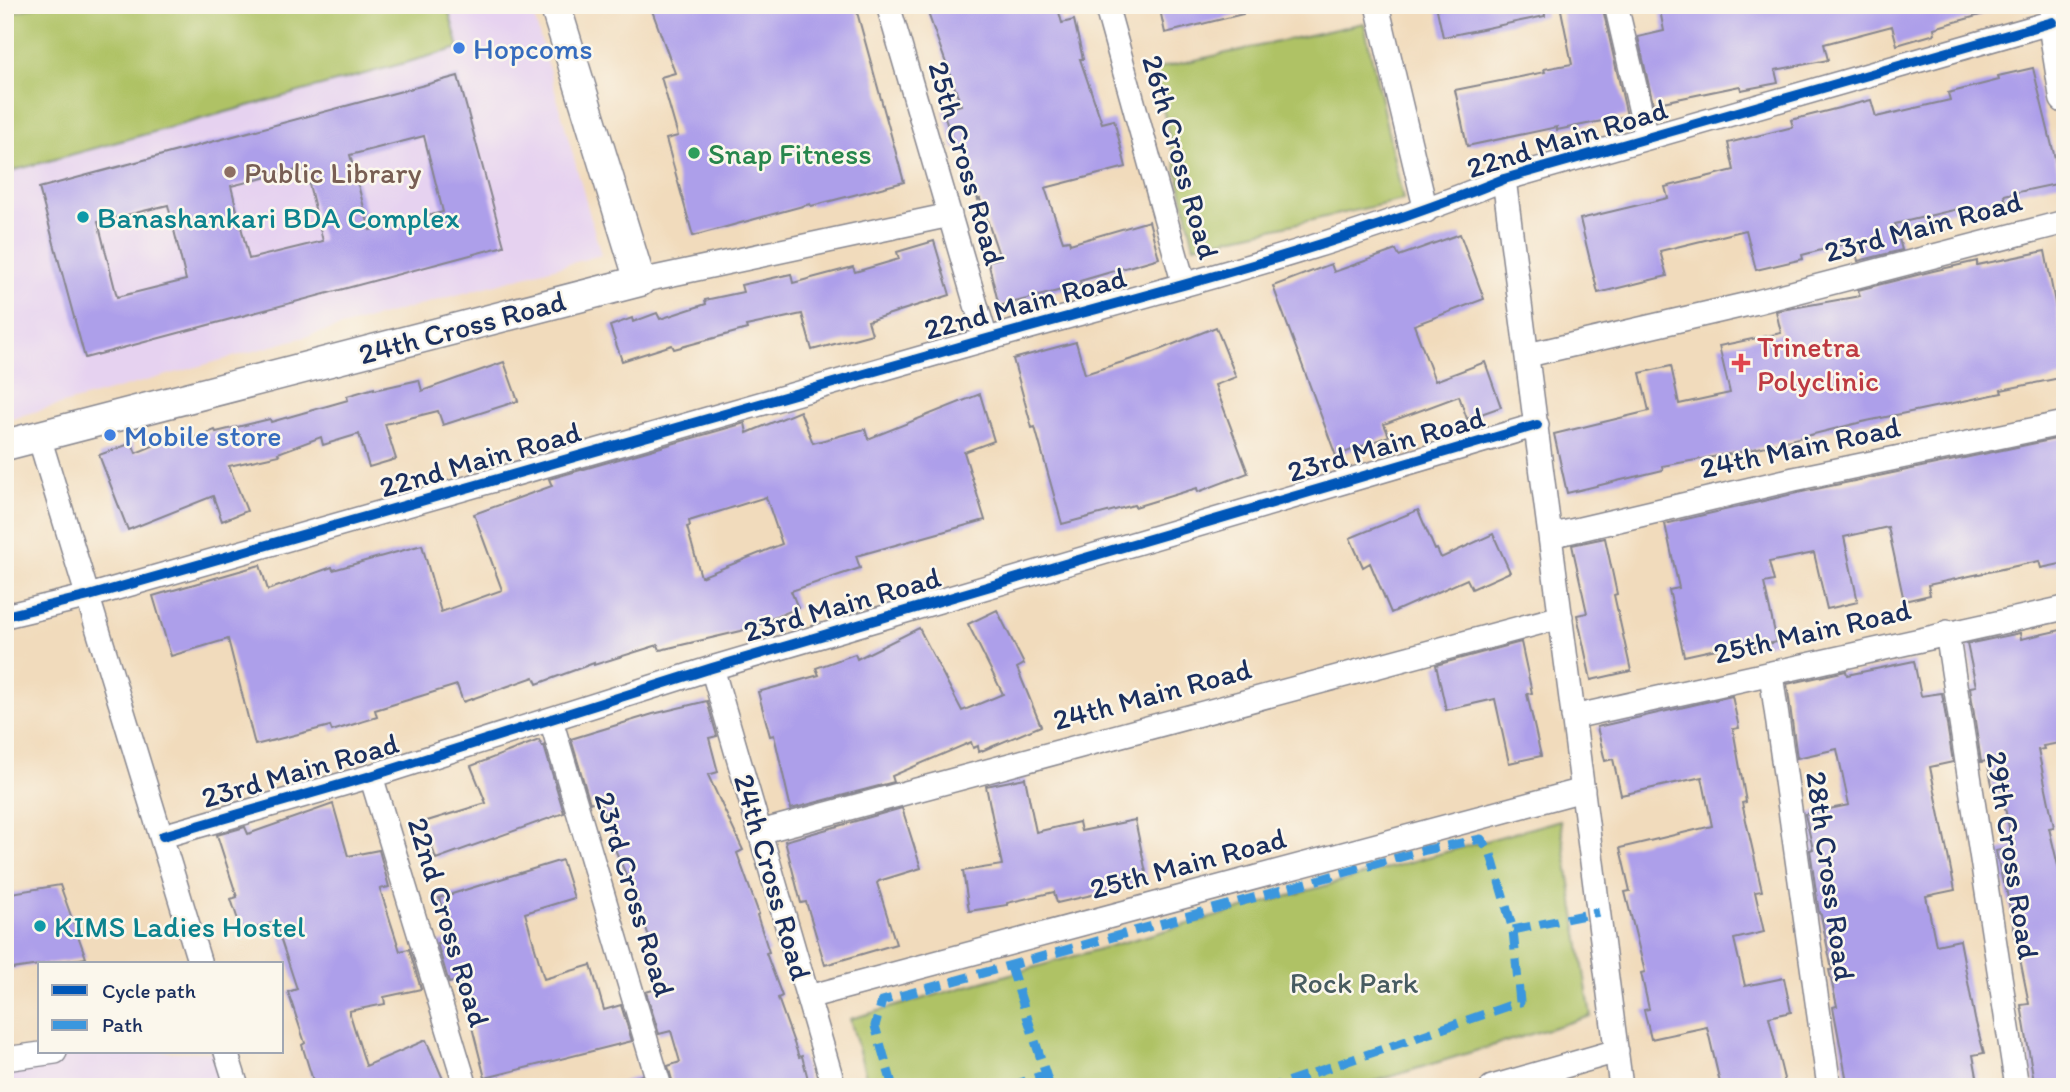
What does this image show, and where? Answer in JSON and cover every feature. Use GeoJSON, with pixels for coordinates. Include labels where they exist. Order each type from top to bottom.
{"type":"FeatureCollection","features":[{"type":"Feature","properties":{"kind":"street"},"geometry":{"type":"LineString","coordinates":[[555,5],[640,281],[950,215]]}},
{"type":"Feature","properties":{"kind":"street","name":"25th Cross Road"},"geometry":{"type":"LineString","coordinates":[[888,5],[986,339]]}},
{"type":"Feature","properties":{"kind":"street","name":"26th Cross Road"},"geometry":{"type":"LineString","coordinates":[[1105,5],[1184,285]]}},
{"type":"Feature","properties":{"kind":"street"},"geometry":{"type":"LineString","coordinates":[[1377,5],[1426,211]]}},
{"type":"Feature","properties":{"kind":"street"},"geometry":{"type":"LineString","coordinates":[[1616,5],[1647,138]]}},
{"type":"Feature","properties":{"kind":"street"},"geometry":{"type":"LineString","coordinates":[[2052,13],[2065,98]]}},
{"type":"Feature","properties":{"kind":"street","name":"22nd Main Road"},"geometry":{"type":"LineString","coordinates":[[5,617],[89,596],[986,339],[1184,285],[1426,211],[1504,179],[1647,138],[2052,13]]}},
{"type":"Feature","properties":{"kind":"street"},"geometry":{"type":"LineString","coordinates":[[1504,179],[1621,1087]]}},
{"type":"Feature","properties":{"kind":"street","name":"23rd Main Road"},"geometry":{"type":"LineString","coordinates":[[1528,355],[1757,302],[2065,222]]}},
{"type":"Feature","properties":{"kind":"street","name":"24th Cross Road"},"geometry":{"type":"LineString","coordinates":[[5,445],[640,281]]}},
{"type":"Feature","properties":{"kind":"street","name":"24th Main Road"},"geometry":{"type":"LineString","coordinates":[[1550,536],[1794,479],[2065,423]]}},
{"type":"Feature","properties":{"kind":"street","name":"23rd Main Road"},"geometry":{"type":"LineString","coordinates":[[163,836],[371,776],[712,668],[1537,425]]}},
{"type":"Feature","properties":{"kind":"street"},"geometry":{"type":"LineString","coordinates":[[39,437],[199,962]]}},
{"type":"Feature","properties":{"kind":"street","name":"25th Main Road"},"geometry":{"type":"LineString","coordinates":[[1573,717],[2065,608]]}},
{"type":"Feature","properties":{"kind":"street","name":"24th Main Road"},"geometry":{"type":"LineString","coordinates":[[760,832],[1561,617]]}},
{"type":"Feature","properties":{"kind":"street","name":"29th Cross Road"},"geometry":{"type":"LineString","coordinates":[[1947,632],[2017,1087]]}},
{"type":"Feature","properties":{"kind":"street","name":"24th Cross Road"},"geometry":{"type":"LineString","coordinates":[[712,668],[834,1087]]}},
{"type":"Feature","properties":{"kind":"street","name":"28th Cross Road"},"geometry":{"type":"LineString","coordinates":[[1771,674],[1829,1087]]}},
{"type":"Feature","properties":{"kind":"street","name":"23rd Cross Road"},"geometry":{"type":"LineString","coordinates":[[551,720],[660,1087]]}},
{"type":"Feature","properties":{"kind":"street","name":"22nd Cross Road"},"geometry":{"type":"LineString","coordinates":[[371,776],[466,1087]]}},
{"type":"Feature","properties":{"kind":"street","name":"25th Main Road"},"geometry":{"type":"LineString","coordinates":[[808,997],[1583,790]]}},
{"type":"Feature","properties":{"kind":"street"},"geometry":{"type":"LineString","coordinates":[[1492,1087],[1616,1051]]}},
{"type":"Feature","properties":{"kind":"street"},"geometry":{"type":"LineString","coordinates":[[5,1059],[41,1054]]}},
{"type":"Feature","properties":{"kind":"street"},"geometry":{"type":"LineString","coordinates":[[227,1054],[237,1087]]}},
{"type":"Feature","properties":{"kind":"shaded area"},"geometry":{"type":"Polygon","coordinates":[[[447,5],[531,5],[601,255],[5,420],[5,173],[458,48],[447,5]]]}},
{"type":"Feature","properties":{"kind":"shaded area"},"geometry":{"type":"Polygon","coordinates":[[[41,1054],[218,1054],[228,1087],[5,1087],[5,1059],[41,1054]]]}},
{"type":"Feature","properties":{"kind":"green space"},"geometry":{"type":"Polygon","coordinates":[[[40,5],[447,5],[459,48],[5,173],[5,15],[40,5]]]}},
{"type":"Feature","properties":{"kind":"green space"},"geometry":{"type":"Polygon","coordinates":[[[1364,23],[1403,200],[1194,246],[1154,69],[1364,23]]]}},
{"type":"Feature","properties":{"kind":"green space","name":"Rock Park"},"geometry":{"type":"Polygon","coordinates":[[[1560,820],[1591,1016],[1356,1087],[869,1087],[850,1019],[1560,820]]]}},
{"type":"Feature","properties":{"kind":"building"},"geometry":{"type":"Polygon","coordinates":[[[650,5],[855,5],[904,182],[693,236],[666,139],[678,136],[661,77],[675,73],[650,5]]]}},
{"type":"Feature","properties":{"kind":"building"},"geometry":{"type":"Polygon","coordinates":[[[947,5],[1057,5],[1062,23],[1074,20],[1083,59],[1080,59],[1102,123],[1114,120],[1126,167],[1045,188],[1063,241],[1069,240],[1070,244],[1149,221],[1159,258],[1080,281],[1081,285],[999,306],[988,261],[1000,258],[980,199],[978,200],[963,147],[954,149],[943,110],[961,105],[928,13],[947,5]]]}},
{"type":"Feature","properties":{"kind":"building"},"geometry":{"type":"Polygon","coordinates":[[[1159,5],[1242,5],[1243,14],[1165,33],[1159,5]]]}},
{"type":"Feature","properties":{"kind":"building"},"geometry":{"type":"Polygon","coordinates":[[[1436,5],[1544,5],[1545,16],[1443,37],[1436,5]]]}},
{"type":"Feature","properties":{"kind":"building"},"geometry":{"type":"Polygon","coordinates":[[[1560,5],[1602,5],[1627,116],[1467,146],[1455,90],[1572,64],[1560,5]]]}},
{"type":"Feature","properties":{"kind":"building"},"geometry":{"type":"Polygon","coordinates":[[[1659,5],[1990,5],[1991,12],[1934,28],[1935,34],[1897,45],[1892,26],[1824,44],[1828,60],[1775,70],[1778,83],[1741,90],[1740,86],[1653,104],[1638,37],[1664,31],[1659,5]]]}},
{"type":"Feature","properties":{"kind":"building"},"geometry":{"type":"Polygon","coordinates":[[[2033,68],[2061,183],[2004,195],[2007,206],[1964,215],[1962,208],[1895,224],[1902,250],[1858,261],[1853,242],[1802,255],[1803,259],[1756,270],[1746,230],[1660,251],[1667,276],[1598,293],[1580,219],[1668,198],[1665,187],[1734,170],[1728,143],[1793,127],[1791,120],[1871,100],[1876,117],[1950,100],[1948,93],[1999,80],[1998,76],[2033,68]]]}},
{"type":"Feature","properties":{"kind":"building","name":"Banashankari BDA Complex"},"geometry":{"type":"Polygon","coordinates":[[[458,76],[504,246],[85,358],[39,188],[458,76]],[[424,136],[350,155],[370,230],[443,212],[424,136]],[[305,168],[231,186],[249,259],[323,241],[305,168]],[[168,205],[98,222],[117,297],[186,280],[168,205]]]}},
{"type":"Feature","properties":{"kind":"building"},"geometry":{"type":"Polygon","coordinates":[[[1460,234],[1484,299],[1414,325],[1435,381],[1485,362],[1501,407],[1467,419],[1459,396],[1384,424],[1389,436],[1336,456],[1273,286],[1331,264],[1334,272],[1396,250],[1399,256],[1460,234]]]}},
{"type":"Feature","properties":{"kind":"building"},"geometry":{"type":"Polygon","coordinates":[[[934,241],[950,295],[868,321],[872,334],[812,350],[802,314],[746,326],[747,329],[674,349],[672,345],[622,361],[610,326],[632,318],[633,322],[657,313],[660,319],[706,304],[705,300],[743,292],[741,285],[791,274],[793,283],[853,267],[855,272],[899,259],[897,252],[934,241]]]}},
{"type":"Feature","properties":{"kind":"building"},"geometry":{"type":"Polygon","coordinates":[[[2045,251],[2065,354],[2065,377],[1746,451],[1662,466],[1663,470],[1567,493],[1554,434],[1649,411],[1640,373],[1671,366],[1679,404],[1730,393],[1719,346],[1781,333],[1776,311],[1860,296],[1858,290],[1977,261],[1977,265],[2045,251]]]}},
{"type":"Feature","properties":{"kind":"building"},"geometry":{"type":"Polygon","coordinates":[[[1216,327],[1236,377],[1215,385],[1248,473],[1198,492],[1197,488],[1135,507],[1134,505],[1062,524],[1013,359],[1076,342],[1085,374],[1154,352],[1216,327]]]}},
{"type":"Feature","properties":{"kind":"building"},"geometry":{"type":"Polygon","coordinates":[[[504,362],[518,401],[443,425],[438,411],[385,424],[396,459],[369,467],[359,434],[323,445],[321,437],[278,453],[279,455],[229,466],[247,511],[222,521],[213,496],[128,530],[99,455],[132,443],[136,453],[172,438],[175,445],[215,430],[216,432],[270,419],[271,422],[348,400],[347,396],[374,388],[419,380],[422,391],[504,362]]]}},
{"type":"Feature","properties":{"kind":"building"},"geometry":{"type":"Polygon","coordinates":[[[980,394],[994,441],[964,452],[985,520],[856,556],[860,568],[791,591],[798,608],[741,631],[660,650],[658,645],[594,663],[537,684],[534,677],[463,702],[457,685],[375,710],[377,717],[332,731],[330,726],[255,745],[228,639],[171,656],[153,596],[260,565],[268,590],[332,567],[333,570],[422,545],[441,612],[502,590],[474,514],[552,486],[549,479],[745,423],[747,433],[800,411],[813,443],[865,429],[868,439],[980,394]],[[766,497],[689,521],[690,526],[687,527],[701,577],[782,544],[766,497]]]}},
{"type":"Feature","properties":{"kind":"building"},"geometry":{"type":"Polygon","coordinates":[[[2065,437],[2065,563],[2041,568],[2039,561],[1928,585],[1930,595],[1904,601],[1888,527],[1844,537],[1858,602],[1827,609],[1814,553],[1769,562],[1774,581],[1764,583],[1777,642],[1749,648],[1748,642],[1684,656],[1669,590],[1679,588],[1665,524],[1797,493],[2065,437]]]}},
{"type":"Feature","properties":{"kind":"building"},"geometry":{"type":"Polygon","coordinates":[[[1418,510],[1441,558],[1493,534],[1510,572],[1472,589],[1467,579],[1391,613],[1370,563],[1363,567],[1350,538],[1418,510]]]}},
{"type":"Feature","properties":{"kind":"building"},"geometry":{"type":"Polygon","coordinates":[[[1605,538],[1617,594],[1614,595],[1631,671],[1591,680],[1577,615],[1587,613],[1572,545],[1605,538]]]}},
{"type":"Feature","properties":{"kind":"building"},"geometry":{"type":"Polygon","coordinates":[[[997,610],[1024,664],[1017,668],[1041,726],[979,752],[978,746],[973,748],[971,742],[892,776],[894,782],[791,809],[774,735],[770,736],[758,692],[819,675],[816,668],[855,654],[857,659],[919,628],[962,711],[1003,694],[968,624],[997,610]]]}},
{"type":"Feature","properties":{"kind":"building"},"geometry":{"type":"Polygon","coordinates":[[[2065,629],[2065,742],[2043,746],[2044,749],[2038,750],[2054,827],[2049,828],[2065,895],[2065,1087],[2035,1087],[2021,1005],[2029,1004],[1996,851],[2013,847],[2002,793],[1994,794],[1987,761],[1981,762],[1970,687],[1976,686],[1967,644],[2020,633],[2021,639],[2065,629]]]}},
{"type":"Feature","properties":{"kind":"building"},"geometry":{"type":"Polygon","coordinates":[[[1521,642],[1532,693],[1527,694],[1541,756],[1509,763],[1495,699],[1446,710],[1436,665],[1521,642]]]}},
{"type":"Feature","properties":{"kind":"building"},"geometry":{"type":"Polygon","coordinates":[[[1914,661],[1921,696],[1942,693],[1953,762],[1930,767],[1955,890],[1926,896],[1936,945],[1960,940],[1984,1053],[1973,1055],[1979,1087],[1848,1087],[1833,1007],[1837,1006],[1829,970],[1832,970],[1819,913],[1810,850],[1813,849],[1805,814],[1849,805],[1837,749],[1797,758],[1787,684],[1846,671],[1847,675],[1914,661]]]}},
{"type":"Feature","properties":{"kind":"building"},"geometry":{"type":"Polygon","coordinates":[[[1732,696],[1739,728],[1733,729],[1746,802],[1742,803],[1762,891],[1755,892],[1764,932],[1734,939],[1745,986],[1784,978],[1791,1012],[1769,1017],[1786,1087],[1721,1087],[1707,1027],[1651,1039],[1644,1010],[1649,1009],[1641,973],[1645,972],[1625,892],[1630,891],[1620,848],[1712,826],[1702,777],[1621,795],[1613,759],[1605,761],[1597,727],[1732,696]]]}},
{"type":"Feature","properties":{"kind":"building"},"geometry":{"type":"Polygon","coordinates":[[[707,701],[717,736],[709,738],[718,772],[708,775],[743,850],[737,853],[759,914],[757,915],[769,952],[766,953],[782,996],[778,998],[799,1057],[802,1056],[810,1087],[674,1087],[668,1066],[680,1062],[671,1031],[659,1034],[646,992],[660,988],[650,957],[655,955],[635,895],[614,847],[600,799],[590,803],[571,739],[707,701]]]}},
{"type":"Feature","properties":{"kind":"building"},"geometry":{"type":"Polygon","coordinates":[[[539,740],[542,747],[544,746],[564,813],[436,859],[424,822],[486,803],[471,766],[539,740]]]}},
{"type":"Feature","properties":{"kind":"building"},"geometry":{"type":"Polygon","coordinates":[[[1025,778],[1036,832],[1079,822],[1081,831],[1135,820],[1148,882],[1057,903],[1054,892],[1007,905],[969,911],[963,871],[1002,865],[986,786],[1025,778]]]}},
{"type":"Feature","properties":{"kind":"building"},"geometry":{"type":"Polygon","coordinates":[[[333,804],[348,856],[379,850],[389,887],[380,889],[400,951],[409,949],[421,989],[384,997],[385,1004],[349,1011],[366,1066],[426,1040],[443,1079],[425,1087],[315,1087],[302,1045],[305,1043],[288,992],[297,989],[275,922],[242,932],[231,899],[237,897],[217,835],[245,827],[248,834],[333,804]]]}},
{"type":"Feature","properties":{"kind":"building"},"geometry":{"type":"Polygon","coordinates":[[[902,808],[921,868],[877,883],[896,944],[825,965],[806,902],[801,903],[785,841],[902,808]]]}},
{"type":"Feature","properties":{"kind":"building"},"geometry":{"type":"Polygon","coordinates":[[[562,860],[574,898],[525,913],[544,979],[591,965],[604,1010],[621,1005],[632,1041],[485,1078],[460,980],[449,983],[437,943],[453,939],[439,898],[562,860]]]}},
{"type":"Feature","properties":{"kind":"building","name":"KIMS Ladies Hostel"},"geometry":{"type":"Polygon","coordinates":[[[60,885],[86,958],[38,962],[38,965],[5,970],[5,894],[60,885]]]}},
{"type":"Feature","properties":{"kind":"building"},"geometry":{"type":"Polygon","coordinates":[[[642,1075],[645,1087],[618,1087],[618,1083],[642,1075]]]}},
{"type":"Feature","properties":{"kind":"marked path"},"geometry":{"type":"LineString","coordinates":[[893,1087],[875,1026],[882,1001],[1426,850],[1481,839],[1490,851],[1513,930],[1520,1002],[1272,1087]]}},
{"type":"Feature","properties":{"kind":"marked path"},"geometry":{"type":"LineString","coordinates":[[1513,930],[1599,912]]}},
{"type":"Feature","properties":{"kind":"marked path"},"geometry":{"type":"LineString","coordinates":[[1010,964],[1050,1087]]}},
{"type":"Feature","properties":{"kind":"marked path"},"geometry":{"type":"LineString","coordinates":[[1009,1087],[1046,1074]]}},
{"type":"Feature","properties":{"kind":"cycle path"},"geometry":{"type":"LineString","coordinates":[[5,616],[89,596],[1234,270],[1370,228],[1504,179],[2053,22]]}},
{"type":"Feature","properties":{"kind":"cycle path"},"geometry":{"type":"LineString","coordinates":[[163,836],[371,776],[712,668],[1537,425]]}},
{"type":"Feature","properties":{"kind":"place","name":"Hopcoms"},"geometry":{"type":"Point","coordinates":[459,48]}},
{"type":"Feature","properties":{"kind":"place","name":"Snap Fitness"},"geometry":{"type":"Point","coordinates":[694,153]}},
{"type":"Feature","properties":{"kind":"place","name":"Public Library"},"geometry":{"type":"Point","coordinates":[230,172]}},
{"type":"Feature","properties":{"kind":"place","name":"Banashankari BDA Complex"},"geometry":{"type":"Point","coordinates":[83,217]}},
{"type":"Feature","properties":{"kind":"place","name":"Trinetra Polyclinic"},"geometry":{"type":"Point","coordinates":[1741,363]}},
{"type":"Feature","properties":{"kind":"place","name":"Mobile store"},"geometry":{"type":"Point","coordinates":[110,435]}},
{"type":"Feature","properties":{"kind":"place","name":"KIMS Ladies Hostel"},"geometry":{"type":"Point","coordinates":[40,926]}}]}
